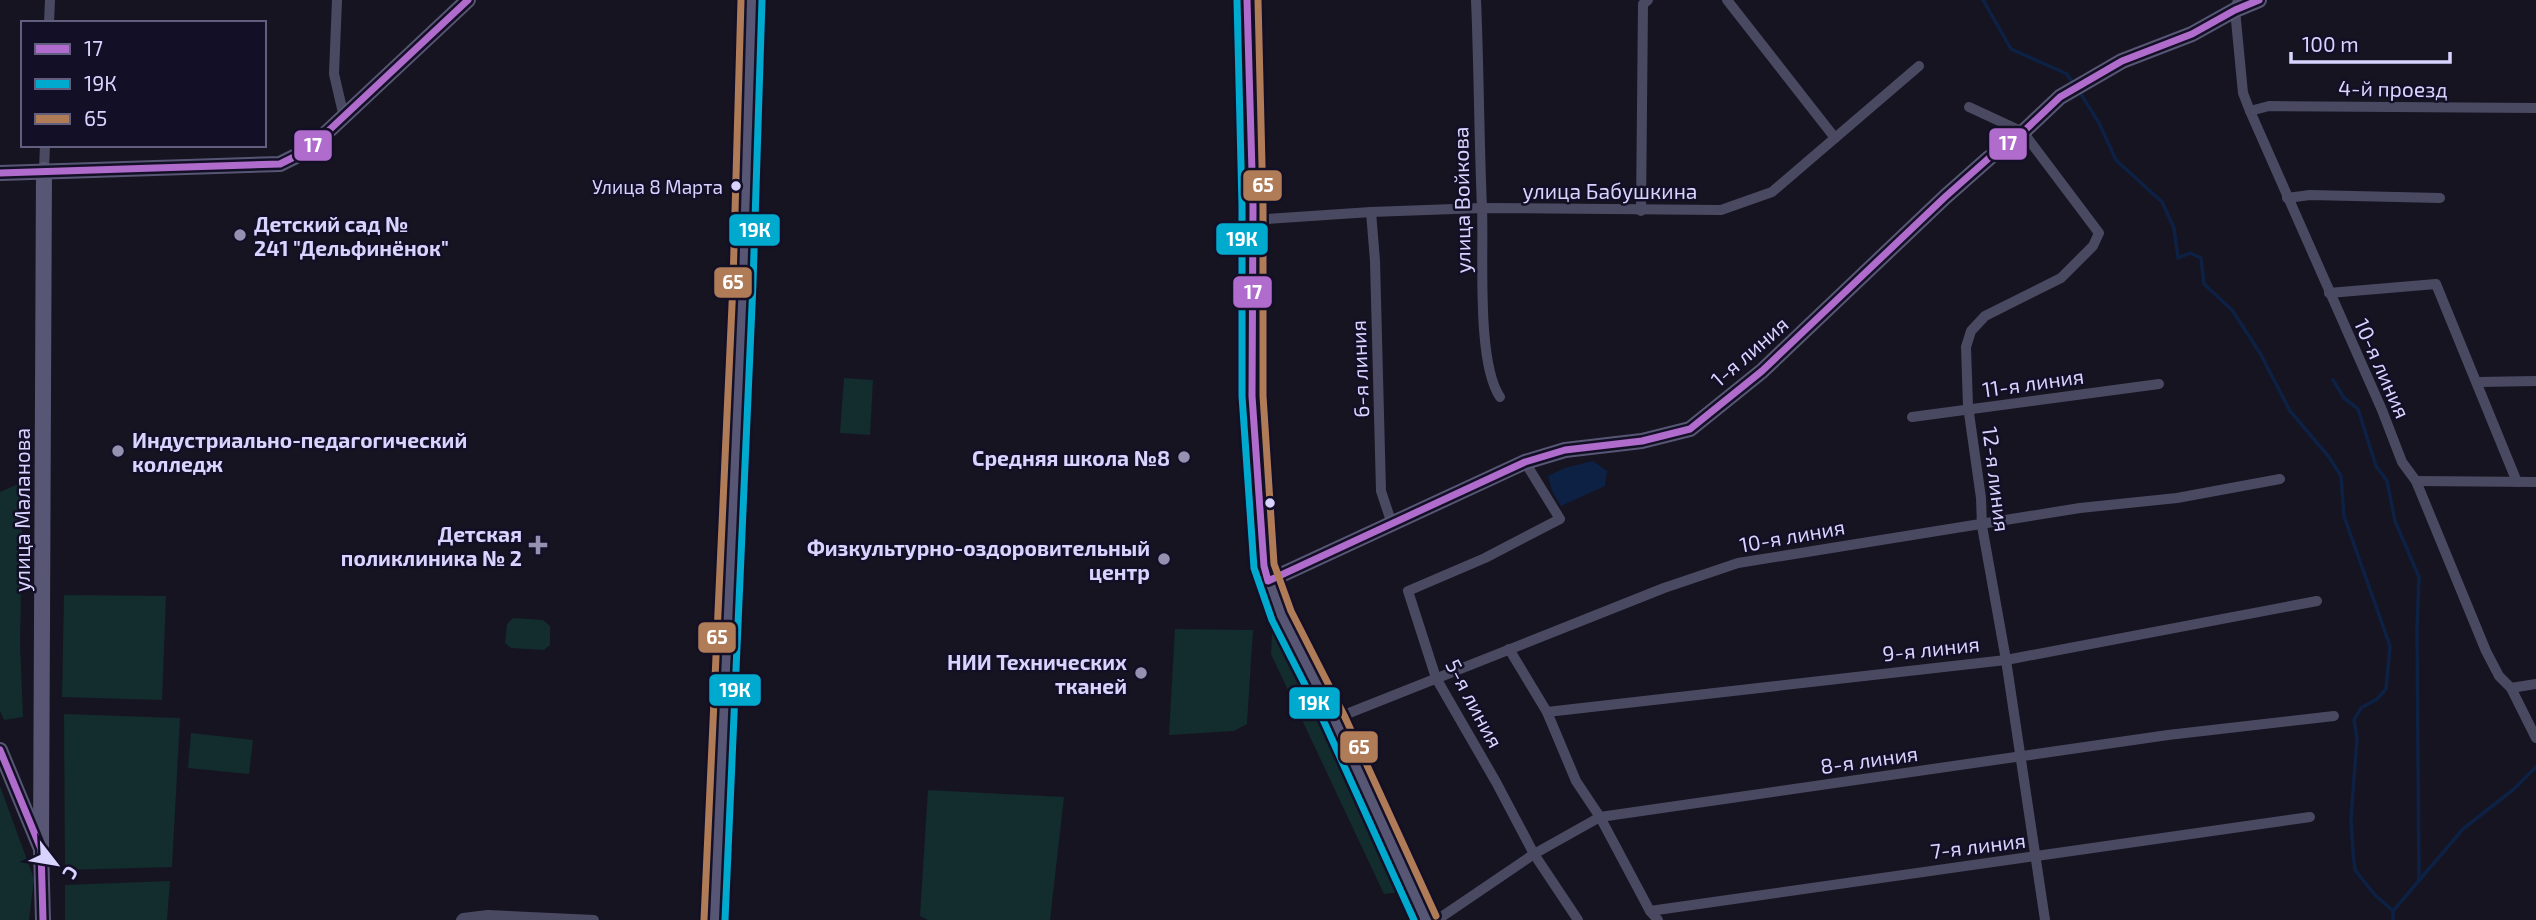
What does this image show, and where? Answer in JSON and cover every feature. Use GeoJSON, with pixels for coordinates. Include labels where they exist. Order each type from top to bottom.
{"type":"FeatureCollection","features":[{"type":"Feature","properties":{"kind":"street"},"geometry":{"type":"LineString","coordinates":[[49,21],[50,0]]}},
{"type":"Feature","properties":{"kind":"street"},"geometry":{"type":"LineString","coordinates":[[337,0],[334,74],[344,117]]}},
{"type":"Feature","properties":{"kind":"street"},"geometry":{"type":"LineString","coordinates":[[0,173],[259,167],[280,164],[308,150],[468,0]]}},
{"type":"Feature","properties":{"kind":"street"},"geometry":{"type":"LineString","coordinates":[[714,920],[743,283],[752,0]]}},
{"type":"Feature","properties":{"kind":"street"},"geometry":{"type":"LineString","coordinates":[[1247,0],[1252,220],[1252,396],[1264,566],[1281,615],[1334,719],[1426,920]]}},
{"type":"Feature","properties":{"kind":"street","name":"улица Войкова"},"geometry":{"type":"LineString","coordinates":[[1476,0],[1482,273],[1487,353],[1492,385],[1500,397]]}},
{"type":"Feature","properties":{"kind":"street"},"geometry":{"type":"LineString","coordinates":[[1640,211],[1643,4],[1648,0]]}},
{"type":"Feature","properties":{"kind":"street"},"geometry":{"type":"LineString","coordinates":[[1727,0],[1835,138]]}},
{"type":"Feature","properties":{"kind":"street","name":"1-я линия"},"geometry":{"type":"LineString","coordinates":[[1268,581],[1525,463],[1565,450],[1642,442],[1690,429],[1762,371],[1945,197],[2023,132],[2060,97],[2122,61],[2192,34],[2237,5],[2259,0]]}},
{"type":"Feature","properties":{"kind":"street","name":"10-я линия"},"geometry":{"type":"LineString","coordinates":[[2237,5],[2243,93],[2249,111],[2382,410],[2402,462],[2416,481],[2486,651],[2499,676],[2511,688],[2536,738]]}},
{"type":"Feature","properties":{"kind":"street","name":"улица Бабушкина"},"geometry":{"type":"LineString","coordinates":[[1252,220],[1482,208],[1721,210],[1772,192],[1919,66]]}},
{"type":"Feature","properties":{"kind":"street","name":"4-й проезд"},"geometry":{"type":"LineString","coordinates":[[2249,111],[2269,106],[2536,108]]}},
{"type":"Feature","properties":{"kind":"street"},"geometry":{"type":"LineString","coordinates":[[1969,107],[2023,132]]}},
{"type":"Feature","properties":{"kind":"street","name":"12-я линия"},"geometry":{"type":"LineString","coordinates":[[2023,132],[2099,233],[2094,246],[2061,278],[1985,316],[1971,331],[1966,347],[1969,411],[1982,498],[1982,526],[2006,660],[2045,920]]}},
{"type":"Feature","properties":{"kind":"street"},"geometry":{"type":"LineString","coordinates":[[44,170],[45,147]]}},
{"type":"Feature","properties":{"kind":"street","name":"улица Маланова"},"geometry":{"type":"LineString","coordinates":[[43,920],[44,170]]}},
{"type":"Feature","properties":{"kind":"street"},"geometry":{"type":"LineString","coordinates":[[2287,198],[2309,195],[2440,198]]}},
{"type":"Feature","properties":{"kind":"street","name":"6-я линия"},"geometry":{"type":"LineString","coordinates":[[1371,212],[1375,261],[1381,491],[1392,524]]}},
{"type":"Feature","properties":{"kind":"street"},"geometry":{"type":"LineString","coordinates":[[2329,293],[2436,284],[2517,482]]}},
{"type":"Feature","properties":{"kind":"street"},"geometry":{"type":"LineString","coordinates":[[2478,382],[2536,381]]}},
{"type":"Feature","properties":{"kind":"street","name":"11-я линия"},"geometry":{"type":"LineString","coordinates":[[1912,417],[2159,384]]}},
{"type":"Feature","properties":{"kind":"street","name":"5-я линия"},"geometry":{"type":"LineString","coordinates":[[1525,463],[1560,519],[1485,558],[1408,591],[1436,678],[1534,854],[1578,920]]}},
{"type":"Feature","properties":{"kind":"street","name":"10-я линия"},"geometry":{"type":"LineString","coordinates":[[1334,719],[1664,588],[1738,563],[1822,548],[1982,526],[2080,508],[2177,498],[2280,479]]}},
{"type":"Feature","properties":{"kind":"street"},"geometry":{"type":"LineString","coordinates":[[2416,481],[2536,482]]}},
{"type":"Feature","properties":{"kind":"street","name":"9-я линия"},"geometry":{"type":"LineString","coordinates":[[1547,712],[2006,660],[2317,601]]}},
{"type":"Feature","properties":{"kind":"street"},"geometry":{"type":"LineString","coordinates":[[1509,649],[1547,712],[1576,781],[1600,817],[1654,915]]}},
{"type":"Feature","properties":{"kind":"street"},"geometry":{"type":"LineString","coordinates":[[2511,688],[2536,684]]}},
{"type":"Feature","properties":{"kind":"street","name":"8-я линия"},"geometry":{"type":"LineString","coordinates":[[1437,920],[1534,854],[1600,817],[2168,736],[2334,716]]}},
{"type":"Feature","properties":{"kind":"street","name":"улица Маланова"},"geometry":{"type":"LineString","coordinates":[[0,750],[41,849]]}},
{"type":"Feature","properties":{"kind":"street","name":"7-я линия"},"geometry":{"type":"LineString","coordinates":[[1654,915],[2310,817]]}},
{"type":"Feature","properties":{"kind":"street"},"geometry":{"type":"LineString","coordinates":[[461,920],[488,915],[594,920]]}},
{"type":"Feature","properties":{"kind":"green space"},"geometry":{"type":"Polygon","coordinates":[[[844,378],[873,380],[870,435],[840,433],[844,378]]]}},
{"type":"Feature","properties":{"kind":"green space"},"geometry":{"type":"Polygon","coordinates":[[[23,482],[20,643],[23,717],[4,720],[0,711],[0,492],[23,482]]]}},
{"type":"Feature","properties":{"kind":"green space"},"geometry":{"type":"Polygon","coordinates":[[[64,595],[166,596],[162,700],[62,697],[64,595]]]}},
{"type":"Feature","properties":{"kind":"green space"},"geometry":{"type":"Polygon","coordinates":[[[1273,613],[1400,892],[1384,894],[1271,654],[1273,613]]]}},
{"type":"Feature","properties":{"kind":"green space"},"geometry":{"type":"Polygon","coordinates":[[[513,618],[543,620],[550,626],[550,645],[544,650],[511,648],[505,643],[507,624],[513,618]]]}},
{"type":"Feature","properties":{"kind":"green space"},"geometry":{"type":"Polygon","coordinates":[[[1175,629],[1253,630],[1247,724],[1234,731],[1169,735],[1175,629]]]}},
{"type":"Feature","properties":{"kind":"green space"},"geometry":{"type":"Polygon","coordinates":[[[64,714],[180,718],[172,867],[65,870],[64,714]]]}},
{"type":"Feature","properties":{"kind":"green space"},"geometry":{"type":"Polygon","coordinates":[[[191,733],[253,740],[249,774],[188,768],[191,733]]]}},
{"type":"Feature","properties":{"kind":"green space"},"geometry":{"type":"Polygon","coordinates":[[[0,786],[34,879],[29,920],[0,920],[0,786]]]}},
{"type":"Feature","properties":{"kind":"green space"},"geometry":{"type":"Polygon","coordinates":[[[928,790],[1064,797],[1050,920],[928,920],[920,916],[928,790]]]}},
{"type":"Feature","properties":{"kind":"green space"},"geometry":{"type":"Polygon","coordinates":[[[170,881],[167,920],[65,920],[65,885],[170,881]]]}},
{"type":"Feature","properties":{"kind":"water"},"geometry":{"type":"Polygon","coordinates":[[[1593,461],[1607,471],[1605,486],[1561,506],[1552,491],[1548,476],[1565,468],[1593,461]]]}},
{"type":"Feature","properties":{"kind":"waterway"},"geometry":{"type":"LineString","coordinates":[[1983,0],[2011,49],[2067,74],[2074,85]]}},
{"type":"Feature","properties":{"kind":"waterway"},"geometry":{"type":"LineString","coordinates":[[2079,91],[2099,123],[2116,160],[2162,202],[2174,228],[2178,258],[2190,253],[2201,258],[2204,284],[2232,310],[2260,353],[2290,411],[2329,457],[2341,476],[2344,516],[2390,646],[2386,689],[2377,699],[2361,708],[2354,720],[2357,739],[2351,819],[2355,870],[2375,895],[2393,911],[2393,920]]}},
{"type":"Feature","properties":{"kind":"waterway"},"geometry":{"type":"LineString","coordinates":[[2333,380],[2344,398],[2358,409],[2376,466],[2387,481],[2395,521],[2419,577],[2419,881]]}},
{"type":"Feature","properties":{"kind":"waterway"},"geometry":{"type":"LineString","coordinates":[[2393,911],[2463,829],[2514,789],[2536,767]]}},
{"type":"Feature","properties":{"kind":"transit line","name":"17"},"geometry":{"type":"LineString","coordinates":[[0,173],[280,164],[308,150],[468,0]]}},
{"type":"Feature","properties":{"kind":"transit line","name":"65"},"geometry":{"type":"LineString","coordinates":[[704,920],[733,283],[741,0]]}},
{"type":"Feature","properties":{"kind":"transit line","name":"19К"},"geometry":{"type":"LineString","coordinates":[[725,920],[753,283],[762,0]]}},
{"type":"Feature","properties":{"kind":"transit line","name":"19К"},"geometry":{"type":"LineString","coordinates":[[1237,0],[1242,206],[1242,396],[1254,568],[1272,620],[1325,724],[1414,920]]}},
{"type":"Feature","properties":{"kind":"transit line","name":"17"},"geometry":{"type":"LineString","coordinates":[[1247,0],[1253,206],[1252,396],[1264,566],[1268,581],[1525,462],[1565,450],[1642,441],[1690,429],[1762,371],[1945,197],[2023,132],[2060,97],[2122,61],[2192,34],[2259,0]]}},
{"type":"Feature","properties":{"kind":"transit line","name":"65"},"geometry":{"type":"LineString","coordinates":[[1258,0],[1263,206],[1263,396],[1274,564],[1291,611],[1344,715],[1436,916]]}},
{"type":"Feature","properties":{"kind":"transit line","name":"17"},"geometry":{"type":"LineString","coordinates":[[0,750],[41,849],[43,920]]}},
{"type":"Feature","properties":{"kind":"place","name":"Улица 8 Марта"},"geometry":{"type":"Point","coordinates":[736,186]}},
{"type":"Feature","properties":{"kind":"place","name":"Детский сад № 241 \"Дельфинёнок\""},"geometry":{"type":"Point","coordinates":[240,235]}},
{"type":"Feature","properties":{"kind":"place","name":"Индустриально-педагогический колледж"},"geometry":{"type":"Point","coordinates":[118,451]}},
{"type":"Feature","properties":{"kind":"place","name":"Средняя школа №8"},"geometry":{"type":"Point","coordinates":[1184,457]}},
{"type":"Feature","properties":{"kind":"place","name":"Детская поликлиника № 2"},"geometry":{"type":"Point","coordinates":[538,545]}},
{"type":"Feature","properties":{"kind":"place","name":"Физкультурно-оздоровительный центр"},"geometry":{"type":"Point","coordinates":[1164,559]}},
{"type":"Feature","properties":{"kind":"place","name":"НИИ Технических тканей"},"geometry":{"type":"Point","coordinates":[1141,673]}}]}
